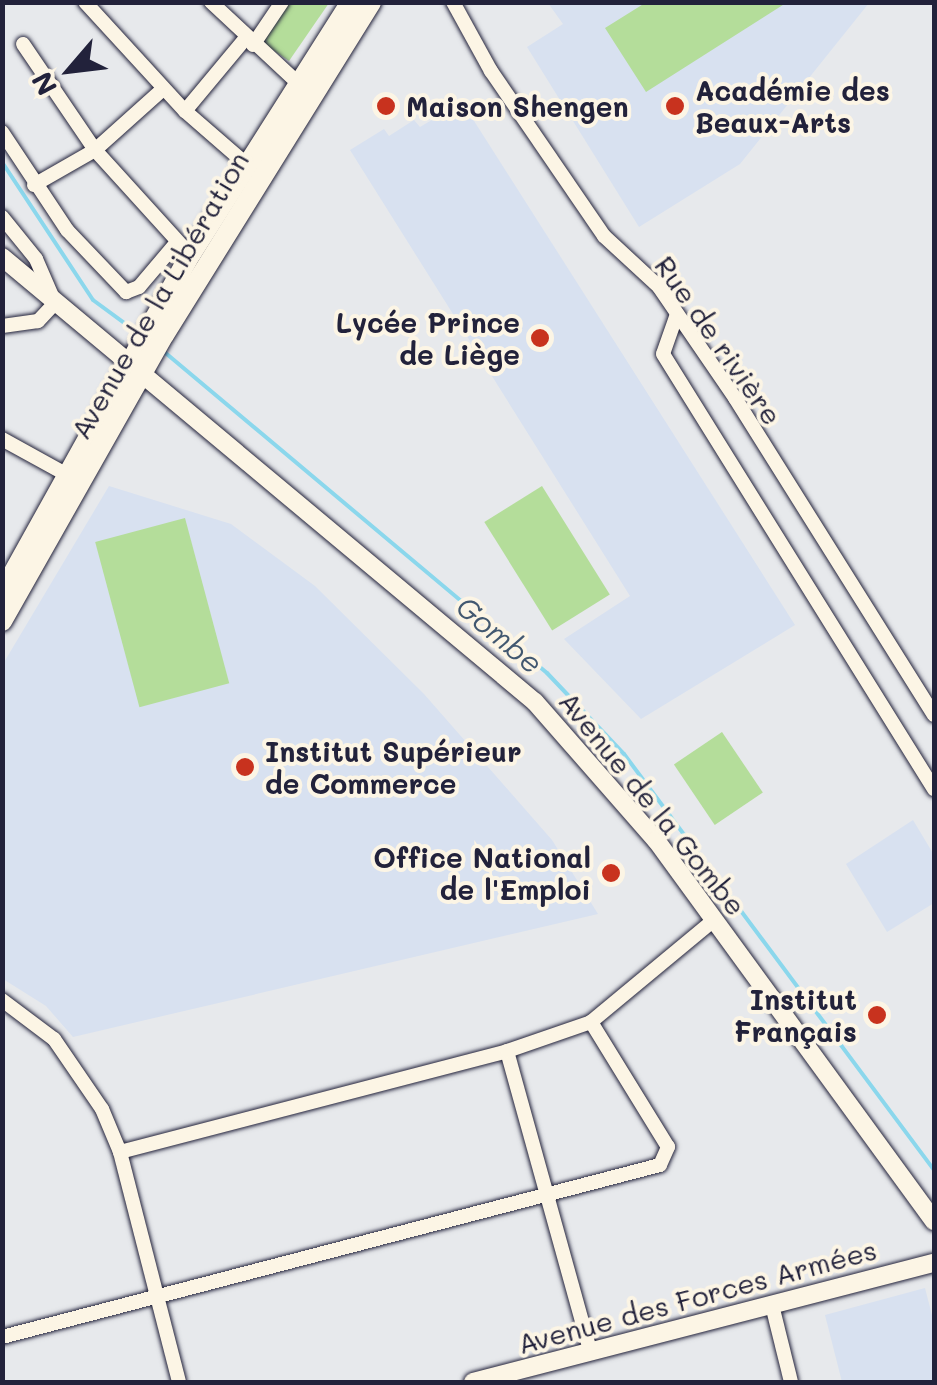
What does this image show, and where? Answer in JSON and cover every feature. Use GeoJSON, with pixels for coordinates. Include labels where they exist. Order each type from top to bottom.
{"type":"FeatureCollection","features":[{"type":"Feature","properties":{"kind":"main road","name":"Avenue de la Libération"},"geometry":{"type":"LineString","coordinates":[[159,328],[184,248],[246,164],[351,2]]}},
{"type":"Feature","properties":{"kind":"main road","name":"Avenue de la Libération"},"geometry":{"type":"LineString","coordinates":[[2,621],[159,328],[371,2]]}},
{"type":"Feature","properties":{"kind":"main road","name":"Avenue de la Libération"},"geometry":{"type":"LineString","coordinates":[[2,593],[141,360]]}},
{"type":"Feature","properties":{"kind":"street"},"geometry":{"type":"LineString","coordinates":[[85,2],[185,111],[246,164]]}},
{"type":"Feature","properties":{"kind":"street"},"geometry":{"type":"LineString","coordinates":[[210,2],[249,42],[298,83]]}},
{"type":"Feature","properties":{"kind":"street"},"geometry":{"type":"LineString","coordinates":[[185,111],[282,2]]}},
{"type":"Feature","properties":{"kind":"street","name":"Rue de rivière"},"geometry":{"type":"LineString","coordinates":[[453,2],[491,71],[604,236],[677,314],[934,715]]}},
{"type":"Feature","properties":{"kind":"street"},"geometry":{"type":"LineString","coordinates":[[2,132],[34,184],[126,292],[139,288],[184,248],[95,150],[23,44]]}},
{"type":"Feature","properties":{"kind":"street"},"geometry":{"type":"LineString","coordinates":[[34,184],[95,150],[164,89]]}},
{"type":"Feature","properties":{"kind":"street"},"geometry":{"type":"LineString","coordinates":[[2,216],[44,272],[56,303],[38,321],[2,326]]}},
{"type":"Feature","properties":{"kind":"street","name":"Avenue de la Gombe"},"geometry":{"type":"LineString","coordinates":[[2,257],[56,303],[141,360],[536,702],[595,765],[714,920],[934,1221]]}},
{"type":"Feature","properties":{"kind":"street"},"geometry":{"type":"LineString","coordinates":[[677,314],[663,354],[934,790]]}},
{"type":"Feature","properties":{"kind":"street"},"geometry":{"type":"LineString","coordinates":[[2,439],[69,476]]}},
{"type":"Feature","properties":{"kind":"street"},"geometry":{"type":"LineString","coordinates":[[120,1152],[507,1051],[591,1022],[714,920]]}},
{"type":"Feature","properties":{"kind":"street"},"geometry":{"type":"LineString","coordinates":[[2,1000],[54,1039],[84,1076],[120,1152],[179,1382]]}},
{"type":"Feature","properties":{"kind":"street"},"geometry":{"type":"LineString","coordinates":[[2,1337],[652,1168],[668,1156],[591,1022]]}},
{"type":"Feature","properties":{"kind":"street"},"geometry":{"type":"LineString","coordinates":[[507,1051],[590,1350]]}},
{"type":"Feature","properties":{"kind":"street","name":"Avenue des Forces Armées"},"geometry":{"type":"LineString","coordinates":[[473,1382],[934,1262]]}},
{"type":"Feature","properties":{"kind":"street"},"geometry":{"type":"LineString","coordinates":[[772,1305],[791,1382]]}},
{"type":"Feature","properties":{"kind":"shaded area","name":"Académie des Beaux-Arts"},"geometry":{"type":"Polygon","coordinates":[[[548,3],[869,3],[740,164],[639,227],[527,47],[563,24],[548,3]]]}},
{"type":"Feature","properties":{"kind":"shaded area","name":"Lycée Prince de Liège"},"geometry":{"type":"Polygon","coordinates":[[[462,102],[795,625],[641,719],[564,639],[630,596],[350,150],[384,129],[389,136],[414,120],[420,127],[462,102]]]}},
{"type":"Feature","properties":{"kind":"shaded area","name":"Institut Supérieur de Commerce"},"geometry":{"type":"Polygon","coordinates":[[[109,486],[231,524],[315,586],[424,694],[552,840],[598,914],[73,1037],[46,1006],[3,979],[3,664],[109,486]]]}},
{"type":"Feature","properties":{"kind":"shaded area"},"geometry":{"type":"Polygon","coordinates":[[[913,820],[934,855],[934,903],[887,932],[846,864],[913,820]]]}},
{"type":"Feature","properties":{"kind":"shaded area"},"geometry":{"type":"Polygon","coordinates":[[[925,1288],[934,1323],[934,1382],[842,1382],[825,1315],[925,1288]]]}},
{"type":"Feature","properties":{"kind":"green space"},"geometry":{"type":"Polygon","coordinates":[[[287,3],[329,3],[289,61],[260,41],[287,3]]]}},
{"type":"Feature","properties":{"kind":"green space"},"geometry":{"type":"Polygon","coordinates":[[[645,3],[786,3],[646,92],[605,28],[645,3]]]}},
{"type":"Feature","properties":{"kind":"green space"},"geometry":{"type":"Polygon","coordinates":[[[542,486],[610,595],[552,631],[484,522],[542,486]]]}},
{"type":"Feature","properties":{"kind":"green space"},"geometry":{"type":"Polygon","coordinates":[[[185,518],[229,683],[139,707],[95,542],[185,518]]]}},
{"type":"Feature","properties":{"kind":"green space"},"geometry":{"type":"Polygon","coordinates":[[[722,732],[763,793],[715,825],[674,764],[722,732]]]}},
{"type":"Feature","properties":{"kind":"waterway","name":"Gombe"},"geometry":{"type":"LineString","coordinates":[[2,162],[93,300],[138,333]]}},
{"type":"Feature","properties":{"kind":"waterway","name":"Gombe"},"geometry":{"type":"LineString","coordinates":[[162,350],[547,673],[624,754],[934,1170]]}},
{"type":"Feature","properties":{"kind":"place","name":"Maison Shengen"},"geometry":{"type":"Point","coordinates":[386,106]}},
{"type":"Feature","properties":{"kind":"place","name":"Académie des Beaux-Arts"},"geometry":{"type":"Point","coordinates":[675,106]}},
{"type":"Feature","properties":{"kind":"place","name":"Lycée Prince de Liège"},"geometry":{"type":"Point","coordinates":[540,338]}},
{"type":"Feature","properties":{"kind":"place","name":"Institut Supérieur de Commerce"},"geometry":{"type":"Point","coordinates":[245,767]}},
{"type":"Feature","properties":{"kind":"place","name":"Office National de l'Emploi"},"geometry":{"type":"Point","coordinates":[611,873]}},
{"type":"Feature","properties":{"kind":"place","name":"Institut Français"},"geometry":{"type":"Point","coordinates":[877,1015]}}]}
